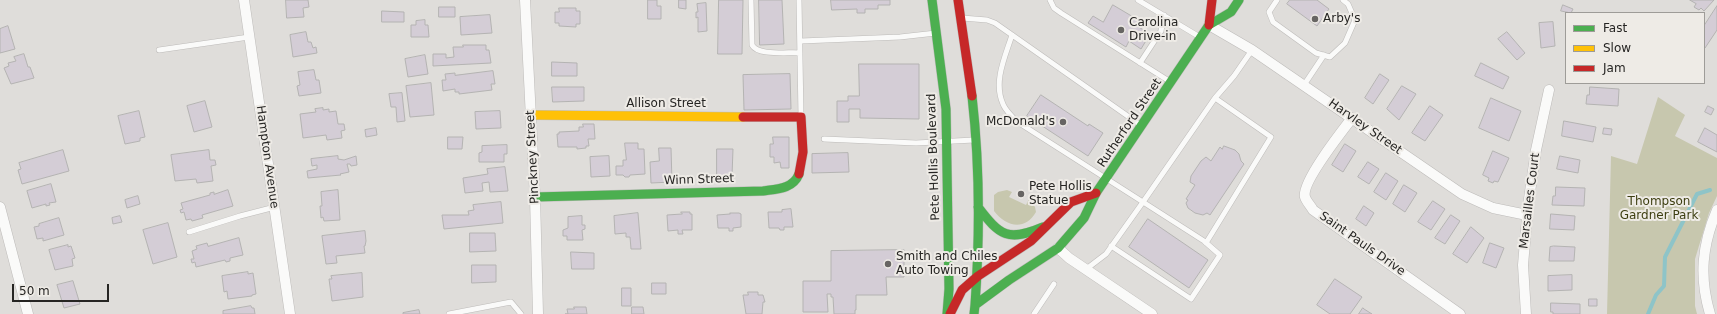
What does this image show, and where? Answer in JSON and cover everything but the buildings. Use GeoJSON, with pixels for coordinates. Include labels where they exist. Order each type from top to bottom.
{"type":"FeatureCollection","features":[{"type":"Feature","properties":{"kind":"main road","name":"Pete Hollis Boulevard"},"geometry":{"type":"LineString","coordinates":[[932,0],[946,109],[949,314]]}},
{"type":"Feature","properties":{"kind":"main road"},"geometry":{"type":"LineString","coordinates":[[958,0],[970,75],[978,179],[978,276],[975,309]]}},
{"type":"Feature","properties":{"kind":"main road","name":"Rutherford Street"},"geometry":{"type":"LineString","coordinates":[[975,309],[1009,280],[1058,248],[1084,218],[1096,193],[1209,25],[1212,0]]}},
{"type":"Feature","properties":{"kind":"main road","name":"Rutherford Street"},"geometry":{"type":"LineString","coordinates":[[1209,25],[1231,12],[1239,0]]}},
{"type":"Feature","properties":{"kind":"main road","name":"Allison Street"},"geometry":{"type":"LineString","coordinates":[[531,115],[801,117]]}},
{"type":"Feature","properties":{"kind":"main road","name":"Winn Street"},"geometry":{"type":"LineString","coordinates":[[535,197],[763,191],[782,188],[794,182],[801,167],[804,142],[801,117]]}},
{"type":"Feature","properties":{"kind":"main road"},"geometry":{"type":"LineString","coordinates":[[949,314],[962,290],[978,276],[1031,242],[1072,202],[1096,193]]}},
{"type":"Feature","properties":{"kind":"main road"},"geometry":{"type":"LineString","coordinates":[[978,207],[994,228],[1010,236],[1027,234],[1047,225]]}},
{"type":"Feature","properties":{"kind":"street","name":"Hampton Avenue"},"geometry":{"type":"LineString","coordinates":[[244,0],[290,314]]}},
{"type":"Feature","properties":{"kind":"street","name":"Pinckney Street"},"geometry":{"type":"LineString","coordinates":[[525,0],[535,197],[538,314]]}},
{"type":"Feature","properties":{"kind":"street","name":"Harvley Street"},"geometry":{"type":"LineString","coordinates":[[1209,25],[1252,50],[1462,194],[1493,208],[1527,215]]}},
{"type":"Feature","properties":{"kind":"street","name":"Marsailles Court"},"geometry":{"type":"LineString","coordinates":[[1526,314],[1523,264],[1527,215],[1536,150],[1549,90]]}},
{"type":"Feature","properties":{"kind":"street","name":"Saint Pauls Drive"},"geometry":{"type":"LineString","coordinates":[[1352,118],[1312,174],[1306,186],[1305,196],[1313,210],[1460,314]]}},
{"type":"Feature","properties":{"kind":"street"},"geometry":{"type":"LineString","coordinates":[[0,207],[28,314]]}},
{"type":"Feature","properties":{"kind":"street"},"geometry":{"type":"LineString","coordinates":[[1710,314],[1705,297],[1703,261],[1713,220],[1717,210]]}},
{"type":"Feature","properties":{"kind":"street"},"geometry":{"type":"LineString","coordinates":[[1058,248],[1086,270],[1152,314]]}},
{"type":"Feature","properties":{"kind":"lane"},"geometry":{"type":"LineString","coordinates":[[751,0],[752,45],[754,48],[762,52],[800,53]]}},
{"type":"Feature","properties":{"kind":"lane"},"geometry":{"type":"LineString","coordinates":[[799,0],[801,117]]}},
{"type":"Feature","properties":{"kind":"lane"},"geometry":{"type":"LineString","coordinates":[[1050,0],[1054,8],[1061,13],[1171,82]]}},
{"type":"Feature","properties":{"kind":"lane"},"geometry":{"type":"LineString","coordinates":[[1138,0],[1201,38]]}},
{"type":"Feature","properties":{"kind":"lane"},"geometry":{"type":"LineString","coordinates":[[1277,0],[1270,12],[1273,22],[1316,53],[1330,57],[1345,43],[1355,20],[1348,4],[1343,0]]}},
{"type":"Feature","properties":{"kind":"lane"},"geometry":{"type":"LineString","coordinates":[[1140,63],[1161,31],[1164,16]]}},
{"type":"Feature","properties":{"kind":"lane"},"geometry":{"type":"LineString","coordinates":[[961,18],[987,20],[995,23],[1142,126]]}},
{"type":"Feature","properties":{"kind":"lane"},"geometry":{"type":"LineString","coordinates":[[800,41],[900,37],[937,32]]}},
{"type":"Feature","properties":{"kind":"lane"},"geometry":{"type":"LineString","coordinates":[[1012,35],[1002,68],[999,84],[1003,105],[1016,121],[1206,243],[1220,255],[1192,299],[1111,246]]}},
{"type":"Feature","properties":{"kind":"lane"},"geometry":{"type":"LineString","coordinates":[[159,50],[249,37]]}},
{"type":"Feature","properties":{"kind":"lane"},"geometry":{"type":"LineString","coordinates":[[1086,270],[1106,254],[1215,98],[1234,76],[1252,50]]}},
{"type":"Feature","properties":{"kind":"lane"},"geometry":{"type":"LineString","coordinates":[[1304,86],[1324,55]]}},
{"type":"Feature","properties":{"kind":"lane"},"geometry":{"type":"LineString","coordinates":[[1206,243],[1271,137],[1215,98]]}},
{"type":"Feature","properties":{"kind":"lane"},"geometry":{"type":"LineString","coordinates":[[824,139],[916,143],[975,140]]}},
{"type":"Feature","properties":{"kind":"lane"},"geometry":{"type":"LineString","coordinates":[[189,232],[275,207]]}},
{"type":"Feature","properties":{"kind":"lane"},"geometry":{"type":"LineString","coordinates":[[1034,314],[1054,284]]}},
{"type":"Feature","properties":{"kind":"lane"},"geometry":{"type":"LineString","coordinates":[[449,314],[511,302],[521,314]]}},
{"type":"Feature","properties":{"kind":"green space","name":"Thompson Gardner Park"},"geometry":{"type":"Polygon","coordinates":[[[1658,97],[1685,115],[1675,136],[1717,158],[1717,196],[1709,213],[1695,259],[1695,306],[1697,314],[1607,314],[1611,156],[1637,164],[1658,97]]]}},
{"type":"Feature","properties":{"kind":"green space"},"geometry":{"type":"Polygon","coordinates":[[[1007,190],[1012,192],[1009,197],[1026,205],[1029,199],[1035,207],[1036,212],[1032,218],[1026,222],[1015,225],[1004,221],[994,211],[994,195],[998,192],[1007,190]]]}},
{"type":"Feature","properties":{"kind":"waterway"},"geometry":{"type":"LineString","coordinates":[[1648,314],[1656,295],[1664,286],[1665,257],[1697,194],[1710,190]]}},
{"type":"Feature","properties":{"kind":"traffic: fast"},"geometry":{"type":"LineString","coordinates":[[932,0],[946,109],[949,289],[947,314]]}},
{"type":"Feature","properties":{"kind":"traffic: fast"},"geometry":{"type":"LineString","coordinates":[[974,314],[975,305],[1009,280],[1058,248],[1084,218],[1096,193],[1209,25],[1231,12],[1239,0]]}},
{"type":"Feature","properties":{"kind":"traffic: fast"},"geometry":{"type":"LineString","coordinates":[[972,96],[978,174],[978,253],[975,305]]}},
{"type":"Feature","properties":{"kind":"traffic: fast"},"geometry":{"type":"LineString","coordinates":[[535,197],[763,191],[779,189],[789,185],[793,183],[799,174]]}},
{"type":"Feature","properties":{"kind":"traffic: fast"},"geometry":{"type":"LineString","coordinates":[[978,207],[999,230],[1006,234],[1021,234],[1043,227]]}},
{"type":"Feature","properties":{"kind":"traffic: slow"},"geometry":{"type":"LineString","coordinates":[[531,115],[743,117]]}},
{"type":"Feature","properties":{"kind":"traffic: jam"},"geometry":{"type":"LineString","coordinates":[[958,0],[972,96]]}},
{"type":"Feature","properties":{"kind":"traffic: jam"},"geometry":{"type":"LineString","coordinates":[[1209,25],[1212,0]]}},
{"type":"Feature","properties":{"kind":"traffic: jam"},"geometry":{"type":"LineString","coordinates":[[743,117],[801,117],[803,152],[799,174]]}},
{"type":"Feature","properties":{"kind":"traffic: jam"},"geometry":{"type":"LineString","coordinates":[[950,314],[962,290],[978,276],[1031,241],[1071,202],[1096,193]]}},
{"type":"Feature","properties":{"kind":"place","name":"Arby's"},"geometry":{"type":"Point","coordinates":[1315,19]}},
{"type":"Feature","properties":{"kind":"place","name":"Carolina Drive-in"},"geometry":{"type":"Point","coordinates":[1121,30]}},
{"type":"Feature","properties":{"kind":"place","name":"McDonald's"},"geometry":{"type":"Point","coordinates":[1063,122]}},
{"type":"Feature","properties":{"kind":"place","name":"Pete Hollis Statue"},"geometry":{"type":"Point","coordinates":[1021,194]}},
{"type":"Feature","properties":{"kind":"place","name":"Smith and Chiles Auto Towing"},"geometry":{"type":"Point","coordinates":[888,264]}}]}
